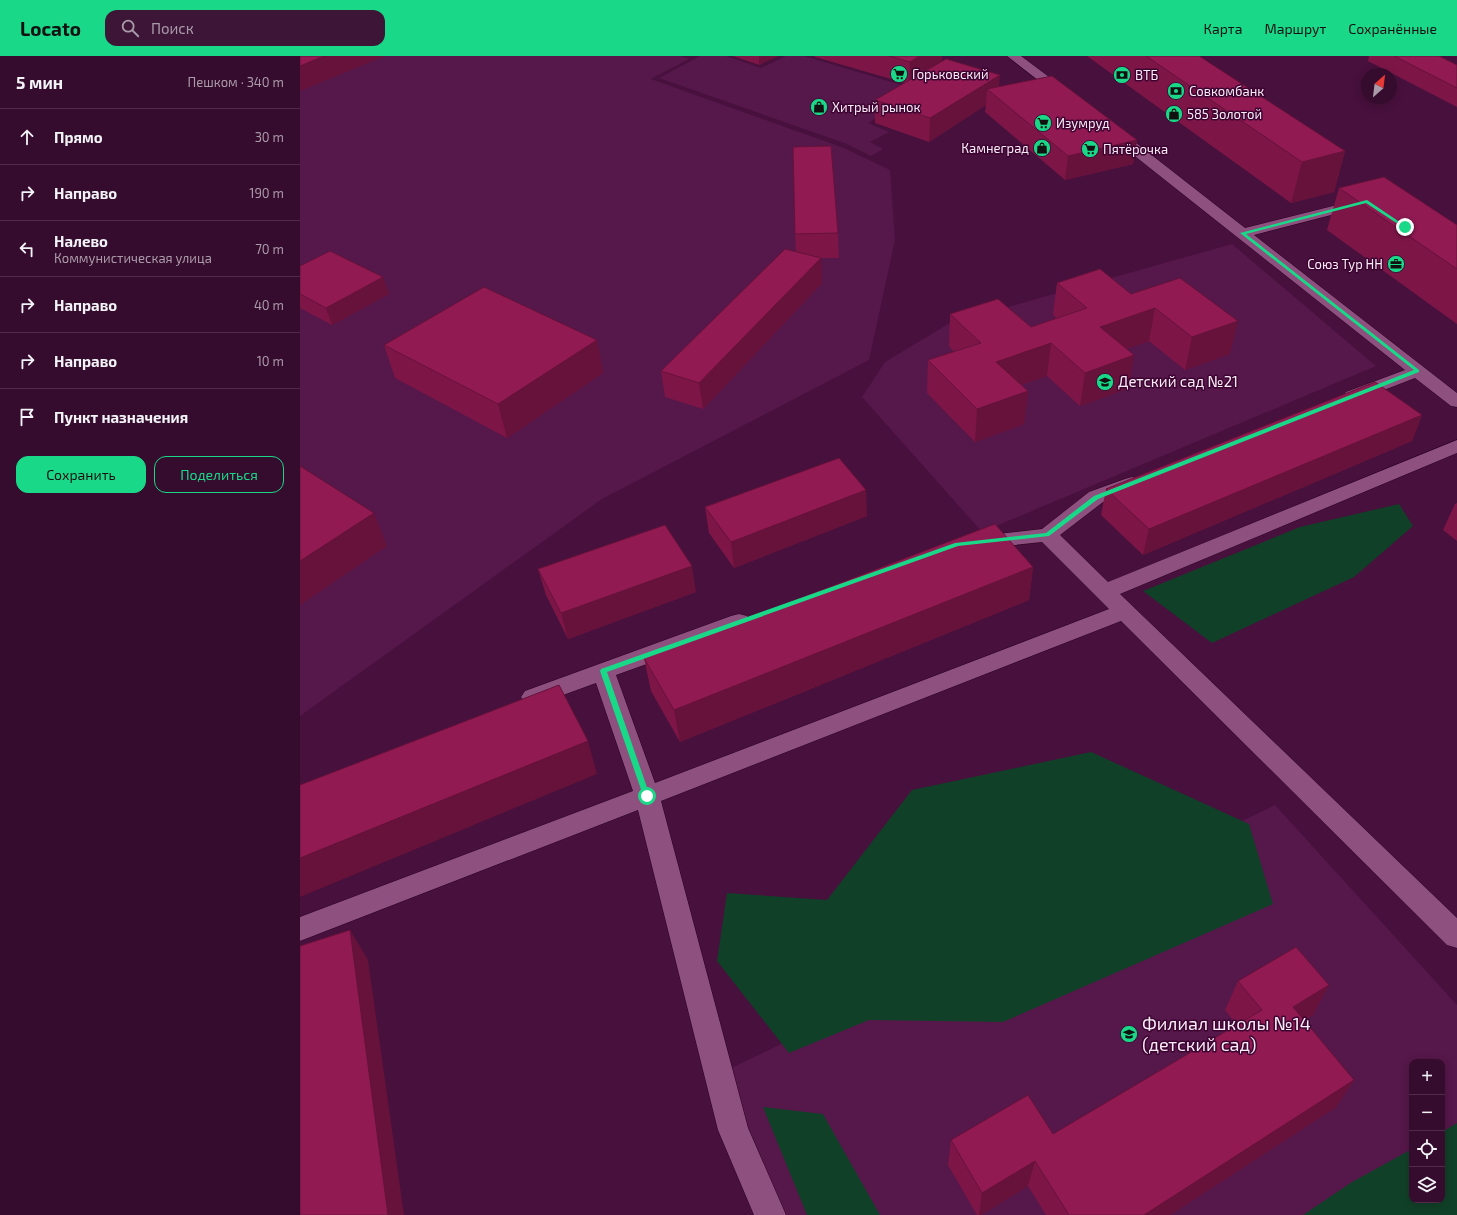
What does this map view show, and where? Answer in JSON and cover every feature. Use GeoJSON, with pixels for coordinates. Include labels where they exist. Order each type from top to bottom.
{"type":"FeatureCollection","features":[{"type":"Feature","properties":{"kind":"street"},"geometry":{"type":"LineString","coordinates":[[1013,56],[1080,106]]}},
{"type":"Feature","properties":{"kind":"street"},"geometry":{"type":"LineString","coordinates":[[1099,120],[1457,402]]}},
{"type":"Feature","properties":{"kind":"street"},"geometry":{"type":"LineString","coordinates":[[1242,233],[1367,201],[1373,206]]}},
{"type":"Feature","properties":{"kind":"street"},"geometry":{"type":"LineString","coordinates":[[1334,404],[1417,371]]}},
{"type":"Feature","properties":{"kind":"street"},"geometry":{"type":"LineString","coordinates":[[1105,592],[1457,446]]}},
{"type":"Feature","properties":{"kind":"street"},"geometry":{"type":"LineString","coordinates":[[957,544],[1047,535],[1096,497],[1148,477]]}},
{"type":"Feature","properties":{"kind":"street"},"geometry":{"type":"LineString","coordinates":[[1047,535],[1457,936]]}},
{"type":"Feature","properties":{"kind":"street"},"geometry":{"type":"LineString","coordinates":[[300,929],[1125,611]]}},
{"type":"Feature","properties":{"kind":"street"},"geometry":{"type":"LineString","coordinates":[[514,705],[758,615]]}},
{"type":"Feature","properties":{"kind":"street"},"geometry":{"type":"LineString","coordinates":[[603,671],[647,796],[733,1130],[770,1215]]}},
{"type":"Feature","properties":{"kind":"shaded area"},"geometry":{"type":"Polygon","coordinates":[[[300,56],[681,56],[689,59],[651,79],[844,148],[890,170],[895,240],[869,360],[602,499],[300,716],[300,56]]]}},
{"type":"Feature","properties":{"kind":"shaded area","name":"Хитрый рынок"},"geometry":{"type":"Polygon","coordinates":[[[700,56],[726,56],[761,68],[786,56],[804,56],[922,91],[868,123],[889,132],[870,142],[883,149],[871,156],[847,144],[659,78],[700,56]]]}},
{"type":"Feature","properties":{"kind":"shaded area","name":"Детский сад №21"},"geometry":{"type":"Polygon","coordinates":[[[1232,244],[1376,366],[982,532],[862,397],[885,362],[948,324],[1232,244]]]}},
{"type":"Feature","properties":{"kind":"shaded area","name":"Филиал школы №14 (детский сад)"},"geometry":{"type":"Polygon","coordinates":[[[1275,805],[1457,1005],[1457,1156],[1445,1164],[1445,1059],[1409,1059],[1409,1188],[1368,1215],[785,1215],[719,1074],[1275,805]]]}},
{"type":"Feature","properties":{"kind":"green space"},"geometry":{"type":"Polygon","coordinates":[[[1399,504],[1413,526],[1354,577],[1212,643],[1143,591],[1300,527],[1399,504]]]}},
{"type":"Feature","properties":{"kind":"green space"},"geometry":{"type":"Polygon","coordinates":[[[1091,752],[1249,824],[1273,904],[1003,1022],[869,1020],[789,1053],[717,961],[727,893],[827,900],[912,790],[1091,752]]]}},
{"type":"Feature","properties":{"kind":"green space"},"geometry":{"type":"Polygon","coordinates":[[[763,1107],[823,1114],[880,1215],[807,1215],[763,1107]]]}},
{"type":"Feature","properties":{"kind":"green space"},"geometry":{"type":"Polygon","coordinates":[[[1457,1123],[1457,1215],[1303,1215],[1352,1182],[1409,1151],[1409,1203],[1445,1203],[1445,1130],[1457,1123]]]}},
{"type":"Feature","properties":{"kind":"building"},"geometry":{"type":"Polygon","coordinates":[[[300,56],[324,56],[300,66],[300,56]]]}},
{"type":"Feature","properties":{"kind":"building"},"geometry":{"type":"Polygon","coordinates":[[[889,56],[919,56],[910,62],[889,56]]]}},
{"type":"Feature","properties":{"kind":"building"},"geometry":{"type":"Polygon","coordinates":[[[1146,56],[1199,56],[1345,151],[1302,162],[1146,56]]]}},
{"type":"Feature","properties":{"kind":"building"},"geometry":{"type":"Polygon","coordinates":[[[1394,56],[1439,56],[1457,65],[1457,88],[1394,56]]]}},
{"type":"Feature","properties":{"kind":"building"},"geometry":{"type":"Polygon","coordinates":[[[946,59],[1000,75],[930,118],[875,100],[946,59]]]}},
{"type":"Feature","properties":{"kind":"building"},"geometry":{"type":"Polygon","coordinates":[[[1052,76],[1137,140],[1068,156],[987,89],[1052,76]]]}},
{"type":"Feature","properties":{"kind":"building"},"geometry":{"type":"Polygon","coordinates":[[[831,146],[838,233],[795,234],[793,147],[831,146]]]}},
{"type":"Feature","properties":{"kind":"building"},"geometry":{"type":"Polygon","coordinates":[[[1384,177],[1457,225],[1457,269],[1339,188],[1384,177]]]}},
{"type":"Feature","properties":{"kind":"building"},"geometry":{"type":"Polygon","coordinates":[[[785,249],[821,258],[699,383],[661,371],[785,249]]]}},
{"type":"Feature","properties":{"kind":"building"},"geometry":{"type":"Polygon","coordinates":[[[330,251],[383,277],[326,308],[300,294],[300,266],[330,251]]]}},
{"type":"Feature","properties":{"kind":"building"},"geometry":{"type":"Polygon","coordinates":[[[1100,269],[1131,294],[1180,278],[1238,321],[1192,337],[1155,308],[1100,327],[1134,355],[1085,373],[1051,343],[996,362],[1028,391],[977,409],[928,360],[981,343],[950,314],[998,299],[1031,327],[1087,308],[1057,283],[1100,269]]]}},
{"type":"Feature","properties":{"kind":"building"},"geometry":{"type":"Polygon","coordinates":[[[484,287],[597,340],[498,404],[384,345],[484,287]]]}},
{"type":"Feature","properties":{"kind":"building"},"geometry":{"type":"Polygon","coordinates":[[[1375,382],[1422,415],[1149,529],[1106,489],[1375,382]]]}},
{"type":"Feature","properties":{"kind":"building"},"geometry":{"type":"Polygon","coordinates":[[[839,458],[866,490],[731,542],[705,507],[839,458]]]}},
{"type":"Feature","properties":{"kind":"building"},"geometry":{"type":"Polygon","coordinates":[[[300,466],[374,513],[300,561],[300,466]]]}},
{"type":"Feature","properties":{"kind":"building"},"geometry":{"type":"Polygon","coordinates":[[[995,524],[1033,567],[674,710],[644,658],[995,524]]]}},
{"type":"Feature","properties":{"kind":"building"},"geometry":{"type":"Polygon","coordinates":[[[665,525],[692,566],[561,613],[538,569],[665,525]]]}},
{"type":"Feature","properties":{"kind":"building"},"geometry":{"type":"Polygon","coordinates":[[[559,685],[588,741],[300,858],[300,785],[559,685]]]}},
{"type":"Feature","properties":{"kind":"building"},"geometry":{"type":"Polygon","coordinates":[[[350,930],[388,1215],[300,1215],[300,946],[350,930]]]}},
{"type":"Feature","properties":{"kind":"building"},"geometry":{"type":"Polygon","coordinates":[[[1296,947],[1329,985],[1293,1007],[1354,1080],[1144,1215],[1069,1215],[1035,1161],[982,1193],[951,1140],[1028,1095],[1053,1134],[1262,1010],[1238,981],[1296,947]]]}},
{"type":"Feature","properties":{"kind":"place","name":"Горьковский"},"geometry":{"type":"Point","coordinates":[899,74]}},
{"type":"Feature","properties":{"kind":"place","name":"ВТБ"},"geometry":{"type":"Point","coordinates":[1122,75]}},
{"type":"Feature","properties":{"kind":"place","name":"Совкомбанк"},"geometry":{"type":"Point","coordinates":[1176,91]}},
{"type":"Feature","properties":{"kind":"place","name":"Хитрый рынок"},"geometry":{"type":"Point","coordinates":[819,107]}},
{"type":"Feature","properties":{"kind":"place","name":"585 Золотой"},"geometry":{"type":"Point","coordinates":[1174,114]}},
{"type":"Feature","properties":{"kind":"place","name":"Изумруд"},"geometry":{"type":"Point","coordinates":[1043,123]}},
{"type":"Feature","properties":{"kind":"place","name":"Камнеград"},"geometry":{"type":"Point","coordinates":[1042,148]}},
{"type":"Feature","properties":{"kind":"place","name":"Пятёрочка"},"geometry":{"type":"Point","coordinates":[1090,149]}},
{"type":"Feature","properties":{"kind":"place","name":"Союз Тур НН"},"geometry":{"type":"Point","coordinates":[1396,264]}},
{"type":"Feature","properties":{"kind":"place","name":"Детский сад №21"},"geometry":{"type":"Point","coordinates":[1105,382]}},
{"type":"Feature","properties":{"kind":"place","name":"Филиал школы №14 (детский сад)"},"geometry":{"type":"Point","coordinates":[1129,1034]}},
{"type":"Feature","properties":{"kind":"route"},"geometry":{"type":"LineString","coordinates":[[647,796],[603,671],[957,544],[1047,535],[1096,497],[1417,371],[1242,233],[1367,201],[1405,227]]}}]}
